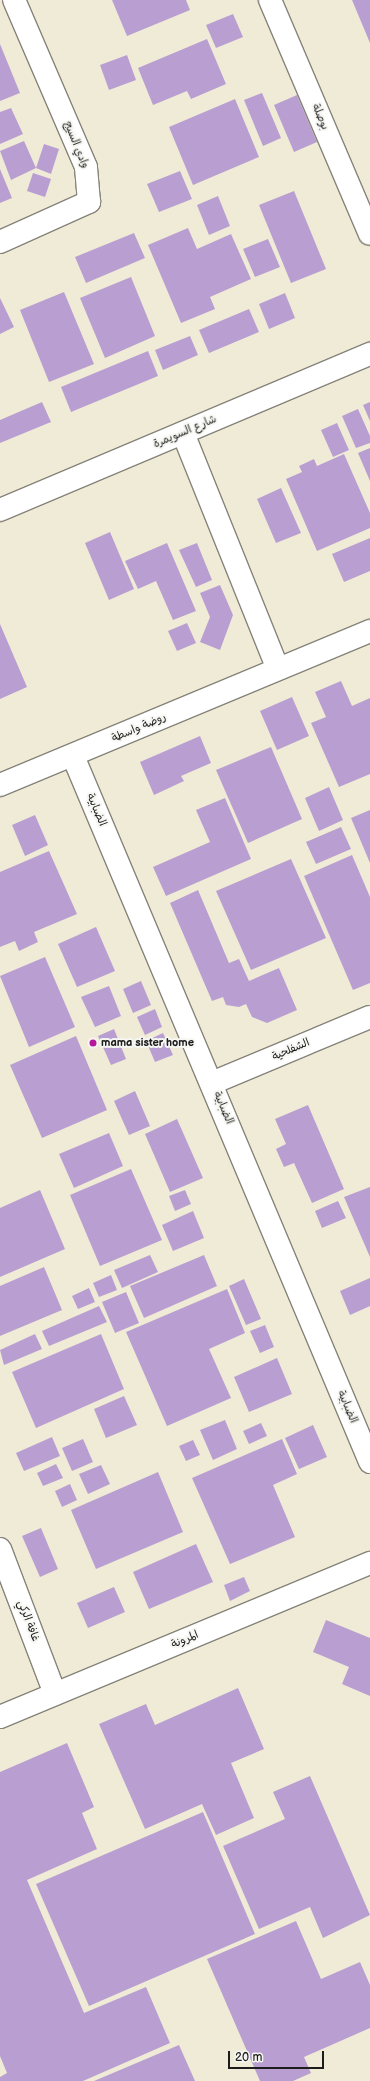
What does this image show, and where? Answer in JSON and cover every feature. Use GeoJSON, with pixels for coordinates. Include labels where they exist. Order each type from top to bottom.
{"type":"FeatureCollection","features":[{"type":"Feature","properties":{"kind":"street","name":"وادي السيج"},"geometry":{"type":"LineString","coordinates":[[0,242],[89,202],[86,167],[14,0]]}},
{"type":"Feature","properties":{"kind":"street","name":"بوصلة"},"geometry":{"type":"LineString","coordinates":[[270,0],[370,234]]}},
{"type":"Feature","properties":{"kind":"street","name":"شارع السويمرة"},"geometry":{"type":"LineString","coordinates":[[0,510],[370,354]]}},
{"type":"Feature","properties":{"kind":"street"},"geometry":{"type":"LineString","coordinates":[[183,433],[278,670]]}},
{"type":"Feature","properties":{"kind":"street","name":"روضة واسطة"},"geometry":{"type":"LineString","coordinates":[[0,785],[73,756],[370,631]]}},
{"type":"Feature","properties":{"kind":"street","name":"الضبابية"},"geometry":{"type":"LineString","coordinates":[[73,756],[212,1083],[370,1462]]}},
{"type":"Feature","properties":{"kind":"street","name":"الشفلحية"},"geometry":{"type":"LineString","coordinates":[[212,1083],[370,1017]]}},
{"type":"Feature","properties":{"kind":"street","name":"غافة الركي"},"geometry":{"type":"LineString","coordinates":[[0,1549],[56,1694]]}},
{"type":"Feature","properties":{"kind":"street","name":"المرونة"},"geometry":{"type":"LineString","coordinates":[[0,1717],[370,1563]]}},
{"type":"Feature","properties":{"kind":"building"},"geometry":{"type":"Polygon","coordinates":[[[112,0],[186,0],[190,10],[127,36],[112,0]]]}},
{"type":"Feature","properties":{"kind":"building"},"geometry":{"type":"Polygon","coordinates":[[[352,0],[370,0],[370,43],[352,0]]]}},
{"type":"Feature","properties":{"kind":"building"},"geometry":{"type":"Polygon","coordinates":[[[233,14],[243,37],[216,48],[206,25],[233,14]]]}},
{"type":"Feature","properties":{"kind":"building"},"geometry":{"type":"Polygon","coordinates":[[[207,39],[226,84],[191,99],[187,91],[153,105],[138,68],[207,39]]]}},
{"type":"Feature","properties":{"kind":"building"},"geometry":{"type":"Polygon","coordinates":[[[0,44],[20,93],[0,101],[0,44]]]}},
{"type":"Feature","properties":{"kind":"building"},"geometry":{"type":"Polygon","coordinates":[[[127,55],[136,80],[109,90],[100,65],[127,55]]]}},
{"type":"Feature","properties":{"kind":"building"},"geometry":{"type":"Polygon","coordinates":[[[262,93],[281,138],[263,146],[244,100],[262,93]]]}},
{"type":"Feature","properties":{"kind":"building"},"geometry":{"type":"Polygon","coordinates":[[[297,95],[317,142],[294,152],[274,105],[297,95]]]}},
{"type":"Feature","properties":{"kind":"building"},"geometry":{"type":"Polygon","coordinates":[[[235,99],[259,157],[193,185],[169,127],[235,99]]]}},
{"type":"Feature","properties":{"kind":"building"},"geometry":{"type":"Polygon","coordinates":[[[11,108],[23,134],[0,144],[0,112],[11,108]]]}},
{"type":"Feature","properties":{"kind":"building"},"geometry":{"type":"Polygon","coordinates":[[[24,141],[36,168],[11,180],[0,151],[24,141]]]}},
{"type":"Feature","properties":{"kind":"building"},"geometry":{"type":"Polygon","coordinates":[[[44,144],[59,149],[51,174],[36,168],[44,144]]]}},
{"type":"Feature","properties":{"kind":"building"},"geometry":{"type":"Polygon","coordinates":[[[0,169],[12,198],[0,203],[0,169]]]}},
{"type":"Feature","properties":{"kind":"building"},"geometry":{"type":"Polygon","coordinates":[[[180,171],[192,199],[159,212],[147,184],[180,171]]]}},
{"type":"Feature","properties":{"kind":"building"},"geometry":{"type":"Polygon","coordinates":[[[33,173],[51,179],[45,197],[27,191],[33,173]]]}},
{"type":"Feature","properties":{"kind":"building"},"geometry":{"type":"Polygon","coordinates":[[[294,191],[326,269],[291,283],[259,205],[294,191]]]}},
{"type":"Feature","properties":{"kind":"building"},"geometry":{"type":"Polygon","coordinates":[[[218,196],[230,226],[209,235],[197,205],[218,196]]]}},
{"type":"Feature","properties":{"kind":"building"},"geometry":{"type":"Polygon","coordinates":[[[188,228],[197,249],[231,234],[251,279],[210,297],[215,309],[181,323],[148,245],[188,228]]]}},
{"type":"Feature","properties":{"kind":"building"},"geometry":{"type":"Polygon","coordinates":[[[134,233],[145,258],[86,283],[75,257],[134,233]]]}},
{"type":"Feature","properties":{"kind":"building"},"geometry":{"type":"Polygon","coordinates":[[[268,239],[280,267],[255,277],[243,249],[268,239]]]}},
{"type":"Feature","properties":{"kind":"building"},"geometry":{"type":"Polygon","coordinates":[[[131,277],[155,336],[105,358],[80,298],[131,277]]]}},
{"type":"Feature","properties":{"kind":"building"},"geometry":{"type":"Polygon","coordinates":[[[64,292],[94,364],[49,382],[20,310],[64,292]]]}},
{"type":"Feature","properties":{"kind":"building"},"geometry":{"type":"Polygon","coordinates":[[[285,293],[295,318],[269,329],[259,304],[285,293]]]}},
{"type":"Feature","properties":{"kind":"building"},"geometry":{"type":"Polygon","coordinates":[[[0,298],[14,327],[0,334],[0,298]]]}},
{"type":"Feature","properties":{"kind":"building"},"geometry":{"type":"Polygon","coordinates":[[[249,309],[259,332],[209,353],[199,330],[249,309]]]}},
{"type":"Feature","properties":{"kind":"building"},"geometry":{"type":"Polygon","coordinates":[[[190,336],[198,355],[163,370],[155,350],[190,336]]]}},
{"type":"Feature","properties":{"kind":"building"},"geometry":{"type":"Polygon","coordinates":[[[148,351],[158,376],[71,412],[61,387],[148,351]]]}},
{"type":"Feature","properties":{"kind":"building"},"geometry":{"type":"Polygon","coordinates":[[[42,402],[51,422],[0,443],[0,420],[42,402]]]}},
{"type":"Feature","properties":{"kind":"building"},"geometry":{"type":"Polygon","coordinates":[[[370,402],[370,421],[363,405],[370,402]]]}},
{"type":"Feature","properties":{"kind":"building"},"geometry":{"type":"Polygon","coordinates":[[[358,409],[370,436],[370,443],[356,448],[342,416],[358,409]]]}},
{"type":"Feature","properties":{"kind":"building"},"geometry":{"type":"Polygon","coordinates":[[[337,423],[349,450],[333,457],[321,430],[337,423]]]}},
{"type":"Feature","properties":{"kind":"building"},"geometry":{"type":"Polygon","coordinates":[[[370,448],[370,481],[358,453],[370,448]]]}},
{"type":"Feature","properties":{"kind":"building"},"geometry":{"type":"Polygon","coordinates":[[[344,454],[370,513],[370,528],[317,551],[286,479],[302,472],[299,466],[314,459],[317,466],[344,454]]]}},
{"type":"Feature","properties":{"kind":"building"},"geometry":{"type":"Polygon","coordinates":[[[281,488],[301,533],[276,543],[257,499],[281,488]]]}},
{"type":"Feature","properties":{"kind":"building"},"geometry":{"type":"Polygon","coordinates":[[[110,532],[134,589],[109,600],[85,543],[110,532]]]}},
{"type":"Feature","properties":{"kind":"building"},"geometry":{"type":"Polygon","coordinates":[[[370,538],[370,571],[344,582],[332,554],[370,538]]]}},
{"type":"Feature","properties":{"kind":"building"},"geometry":{"type":"Polygon","coordinates":[[[167,543],[196,611],[173,620],[156,581],[138,589],[125,561],[167,543]]]}},
{"type":"Feature","properties":{"kind":"building"},"geometry":{"type":"Polygon","coordinates":[[[197,543],[212,580],[196,587],[179,550],[197,543]]]}},
{"type":"Feature","properties":{"kind":"building"},"geometry":{"type":"Polygon","coordinates":[[[220,585],[233,615],[220,650],[200,642],[210,617],[200,593],[220,585]]]}},
{"type":"Feature","properties":{"kind":"building"},"geometry":{"type":"Polygon","coordinates":[[[187,623],[196,643],[177,651],[168,631],[187,623]]]}},
{"type":"Feature","properties":{"kind":"building"},"geometry":{"type":"Polygon","coordinates":[[[0,624],[27,687],[0,699],[0,624]]]}},
{"type":"Feature","properties":{"kind":"building"},"geometry":{"type":"Polygon","coordinates":[[[341,681],[352,706],[370,698],[370,774],[339,787],[311,723],[326,717],[315,692],[341,681]]]}},
{"type":"Feature","properties":{"kind":"building"},"geometry":{"type":"Polygon","coordinates":[[[292,697],[309,736],[277,750],[260,711],[292,697]]]}},
{"type":"Feature","properties":{"kind":"building"},"geometry":{"type":"Polygon","coordinates":[[[200,736],[211,763],[181,776],[184,781],[154,795],[140,762],[200,736]]]}},
{"type":"Feature","properties":{"kind":"building"},"geometry":{"type":"Polygon","coordinates":[[[271,747],[302,819],[248,843],[216,770],[271,747]]]}},
{"type":"Feature","properties":{"kind":"building"},"geometry":{"type":"Polygon","coordinates":[[[329,787],[343,820],[319,831],[305,798],[329,787]]]}},
{"type":"Feature","properties":{"kind":"building"},"geometry":{"type":"Polygon","coordinates":[[[225,798],[251,859],[166,896],[153,867],[210,842],[196,810],[225,798]]]}},
{"type":"Feature","properties":{"kind":"building"},"geometry":{"type":"Polygon","coordinates":[[[370,810],[370,863],[351,818],[370,810]]]}},
{"type":"Feature","properties":{"kind":"building"},"geometry":{"type":"Polygon","coordinates":[[[35,815],[48,845],[25,856],[12,825],[35,815]]]}},
{"type":"Feature","properties":{"kind":"building"},"geometry":{"type":"Polygon","coordinates":[[[341,827],[351,849],[316,864],[306,842],[341,827]]]}},
{"type":"Feature","properties":{"kind":"building"},"geometry":{"type":"Polygon","coordinates":[[[49,851],[77,914],[34,932],[38,942],[19,951],[15,941],[0,947],[0,872],[49,851]]]}},
{"type":"Feature","properties":{"kind":"building"},"geometry":{"type":"Polygon","coordinates":[[[352,855],[370,897],[370,983],[353,990],[304,876],[352,855]]]}},
{"type":"Feature","properties":{"kind":"building"},"geometry":{"type":"Polygon","coordinates":[[[291,859],[326,938],[251,970],[216,891],[291,859]]]}},
{"type":"Feature","properties":{"kind":"building"},"geometry":{"type":"Polygon","coordinates":[[[198,890],[229,963],[239,959],[249,981],[279,968],[297,1010],[267,1023],[252,1017],[246,1004],[239,1007],[226,1005],[223,997],[212,1001],[170,903],[198,890]]]}},
{"type":"Feature","properties":{"kind":"building"},"geometry":{"type":"Polygon","coordinates":[[[96,927],[115,971],[77,987],[58,944],[96,927]]]}},
{"type":"Feature","properties":{"kind":"building"},"geometry":{"type":"Polygon","coordinates":[[[45,957],[75,1027],[29,1047],[0,976],[45,957]]]}},
{"type":"Feature","properties":{"kind":"building"},"geometry":{"type":"Polygon","coordinates":[[[141,981],[151,1005],[133,1013],[123,989],[141,981]]]}},
{"type":"Feature","properties":{"kind":"building"},"geometry":{"type":"Polygon","coordinates":[[[109,986],[121,1016],[95,1027],[81,997],[109,986]]]}},
{"type":"Feature","properties":{"kind":"building"},"geometry":{"type":"Polygon","coordinates":[[[155,1009],[162,1027],[145,1035],[137,1017],[155,1009]]]}},
{"type":"Feature","properties":{"kind":"building"},"geometry":{"type":"Polygon","coordinates":[[[114,1029],[126,1059],[111,1065],[98,1036],[114,1029]]]}},
{"type":"Feature","properties":{"kind":"building"},"geometry":{"type":"Polygon","coordinates":[[[163,1033],[173,1055],[155,1062],[146,1041],[163,1033]]]}},
{"type":"Feature","properties":{"kind":"building"},"geometry":{"type":"Polygon","coordinates":[[[76,1036],[107,1110],[42,1138],[10,1065],[76,1036]]]}},
{"type":"Feature","properties":{"kind":"building"},"geometry":{"type":"Polygon","coordinates":[[[135,1091],[150,1126],[129,1135],[114,1101],[135,1091]]]}},
{"type":"Feature","properties":{"kind":"building"},"geometry":{"type":"Polygon","coordinates":[[[308,1105],[344,1189],[312,1203],[294,1163],[284,1167],[276,1149],[286,1144],[275,1119],[308,1105]]]}},
{"type":"Feature","properties":{"kind":"building"},"geometry":{"type":"Polygon","coordinates":[[[177,1119],[203,1178],[170,1192],[145,1134],[177,1119]]]}},
{"type":"Feature","properties":{"kind":"building"},"geometry":{"type":"Polygon","coordinates":[[[109,1133],[123,1166],[74,1188],[59,1154],[109,1133]]]}},
{"type":"Feature","properties":{"kind":"building"},"geometry":{"type":"Polygon","coordinates":[[[131,1169],[162,1240],[100,1266],[70,1195],[131,1169]]]}},
{"type":"Feature","properties":{"kind":"building"},"geometry":{"type":"Polygon","coordinates":[[[370,1187],[370,1257],[344,1197],[370,1187]]]}},
{"type":"Feature","properties":{"kind":"building"},"geometry":{"type":"Polygon","coordinates":[[[40,1190],[65,1249],[0,1277],[0,1208],[40,1190]]]}},
{"type":"Feature","properties":{"kind":"building"},"geometry":{"type":"Polygon","coordinates":[[[185,1190],[191,1204],[175,1211],[169,1196],[185,1190]]]}},
{"type":"Feature","properties":{"kind":"building"},"geometry":{"type":"Polygon","coordinates":[[[338,1201],[346,1218],[322,1228],[315,1211],[338,1201]]]}},
{"type":"Feature","properties":{"kind":"building"},"geometry":{"type":"Polygon","coordinates":[[[193,1211],[204,1238],[173,1251],[162,1225],[193,1211]]]}},
{"type":"Feature","properties":{"kind":"building"},"geometry":{"type":"Polygon","coordinates":[[[150,1255],[158,1272],[122,1288],[114,1270],[150,1255]]]}},
{"type":"Feature","properties":{"kind":"building"},"geometry":{"type":"Polygon","coordinates":[[[204,1255],[217,1286],[144,1318],[130,1286],[204,1255]]]}},
{"type":"Feature","properties":{"kind":"building"},"geometry":{"type":"Polygon","coordinates":[[[44,1267],[62,1310],[0,1336],[0,1286],[44,1267]]]}},
{"type":"Feature","properties":{"kind":"building"},"geometry":{"type":"Polygon","coordinates":[[[111,1275],[117,1290],[99,1297],[93,1283],[111,1275]]]}},
{"type":"Feature","properties":{"kind":"building"},"geometry":{"type":"Polygon","coordinates":[[[370,1278],[370,1306],[350,1315],[340,1291],[370,1278]]]}},
{"type":"Feature","properties":{"kind":"building"},"geometry":{"type":"Polygon","coordinates":[[[244,1279],[261,1319],[246,1325],[229,1286],[244,1279]]]}},
{"type":"Feature","properties":{"kind":"building"},"geometry":{"type":"Polygon","coordinates":[[[89,1288],[95,1302],[78,1309],[72,1296],[89,1288]]]}},
{"type":"Feature","properties":{"kind":"building"},"geometry":{"type":"Polygon","coordinates":[[[227,1289],[245,1333],[209,1349],[231,1398],[167,1426],[126,1332],[227,1289]]]}},
{"type":"Feature","properties":{"kind":"building"},"geometry":{"type":"Polygon","coordinates":[[[126,1292],[139,1323],[115,1333],[102,1302],[126,1292]]]}},
{"type":"Feature","properties":{"kind":"building"},"geometry":{"type":"Polygon","coordinates":[[[99,1306],[107,1322],[49,1346],[42,1331],[99,1306]]]}},
{"type":"Feature","properties":{"kind":"building"},"geometry":{"type":"Polygon","coordinates":[[[265,1325],[274,1347],[260,1353],[250,1331],[265,1325]]]}},
{"type":"Feature","properties":{"kind":"building"},"geometry":{"type":"Polygon","coordinates":[[[35,1334],[42,1349],[4,1365],[0,1350],[35,1334]]]}},
{"type":"Feature","properties":{"kind":"building"},"geometry":{"type":"Polygon","coordinates":[[[101,1334],[124,1389],[36,1428],[12,1372],[101,1334]]]}},
{"type":"Feature","properties":{"kind":"building"},"geometry":{"type":"Polygon","coordinates":[[[277,1358],[292,1394],[249,1412],[234,1377],[277,1358]]]}},
{"type":"Feature","properties":{"kind":"building"},"geometry":{"type":"Polygon","coordinates":[[[124,1396],[137,1425],[106,1438],[94,1409],[124,1396]]]}},
{"type":"Feature","properties":{"kind":"building"},"geometry":{"type":"Polygon","coordinates":[[[225,1420],[237,1449],[213,1460],[200,1430],[225,1420]]]}},
{"type":"Feature","properties":{"kind":"building"},"geometry":{"type":"Polygon","coordinates":[[[261,1423],[267,1436],[249,1444],[243,1431],[261,1423]]]}},
{"type":"Feature","properties":{"kind":"building"},"geometry":{"type":"Polygon","coordinates":[[[313,1425],[327,1457],[299,1469],[285,1438],[313,1425]]]}},
{"type":"Feature","properties":{"kind":"building"},"geometry":{"type":"Polygon","coordinates":[[[52,1437],[60,1456],[24,1471],[16,1453],[52,1437]]]}},
{"type":"Feature","properties":{"kind":"building"},"geometry":{"type":"Polygon","coordinates":[[[83,1439],[93,1462],[72,1471],[62,1448],[83,1439]]]}},
{"type":"Feature","properties":{"kind":"building"},"geometry":{"type":"Polygon","coordinates":[[[282,1439],[297,1474],[273,1485],[295,1537],[230,1564],[192,1478],[282,1439]]]}},
{"type":"Feature","properties":{"kind":"building"},"geometry":{"type":"Polygon","coordinates":[[[193,1440],[200,1455],[186,1461],[179,1446],[193,1440]]]}},
{"type":"Feature","properties":{"kind":"building"},"geometry":{"type":"Polygon","coordinates":[[[56,1464],[63,1478],[43,1486],[37,1473],[56,1464]]]}},
{"type":"Feature","properties":{"kind":"building"},"geometry":{"type":"Polygon","coordinates":[[[101,1465],[110,1484],[88,1494],[79,1474],[101,1465]]]}},
{"type":"Feature","properties":{"kind":"building"},"geometry":{"type":"Polygon","coordinates":[[[158,1472],[183,1532],[96,1569],[71,1510],[158,1472]]]}},
{"type":"Feature","properties":{"kind":"building"},"geometry":{"type":"Polygon","coordinates":[[[70,1484],[77,1500],[62,1507],[55,1491],[70,1484]]]}},
{"type":"Feature","properties":{"kind":"building"},"geometry":{"type":"Polygon","coordinates":[[[41,1528],[58,1569],[40,1577],[22,1536],[41,1528]]]}},
{"type":"Feature","properties":{"kind":"building"},"geometry":{"type":"Polygon","coordinates":[[[196,1544],[213,1582],[149,1609],[133,1572],[196,1544]]]}},
{"type":"Feature","properties":{"kind":"building"},"geometry":{"type":"Polygon","coordinates":[[[244,1577],[250,1591],[230,1601],[224,1585],[244,1577]]]}},
{"type":"Feature","properties":{"kind":"building"},"geometry":{"type":"Polygon","coordinates":[[[114,1587],[125,1612],[88,1628],[77,1603],[114,1587]]]}},
{"type":"Feature","properties":{"kind":"building"},"geometry":{"type":"Polygon","coordinates":[[[326,1620],[370,1638],[370,1696],[342,1684],[349,1667],[313,1652],[326,1620]]]}},
{"type":"Feature","properties":{"kind":"building"},"geometry":{"type":"Polygon","coordinates":[[[238,1688],[264,1749],[231,1763],[254,1818],[216,1835],[202,1804],[145,1829],[99,1724],[146,1704],[155,1725],[238,1688]]]}},
{"type":"Feature","properties":{"kind":"building"},"geometry":{"type":"Polygon","coordinates":[[[67,1743],[94,1807],[82,1813],[97,1849],[27,1880],[84,2013],[146,1987],[170,2043],[83,2081],[0,2081],[0,2077],[7,2073],[0,2056],[0,1772],[67,1743]]]}},
{"type":"Feature","properties":{"kind":"building"},"geometry":{"type":"Polygon","coordinates":[[[310,1776],[370,1915],[323,1938],[310,1907],[259,1929],[223,1846],[285,1819],[273,1792],[310,1776]]]}},
{"type":"Feature","properties":{"kind":"building"},"geometry":{"type":"Polygon","coordinates":[[[203,1812],[255,1934],[89,2006],[36,1884],[203,1812]]]}},
{"type":"Feature","properties":{"kind":"building"},"geometry":{"type":"Polygon","coordinates":[[[296,1921],[321,1979],[360,1962],[370,1985],[370,2028],[304,2057],[311,2073],[293,2081],[260,2081],[207,1959],[296,1921]]]}},
{"type":"Feature","properties":{"kind":"building"},"geometry":{"type":"Polygon","coordinates":[[[179,2045],[195,2081],[94,2081],[179,2045]]]}},
{"type":"Feature","properties":{"kind":"place","name":"mama sister home"},"geometry":{"type":"Point","coordinates":[93,1043]}}]}
